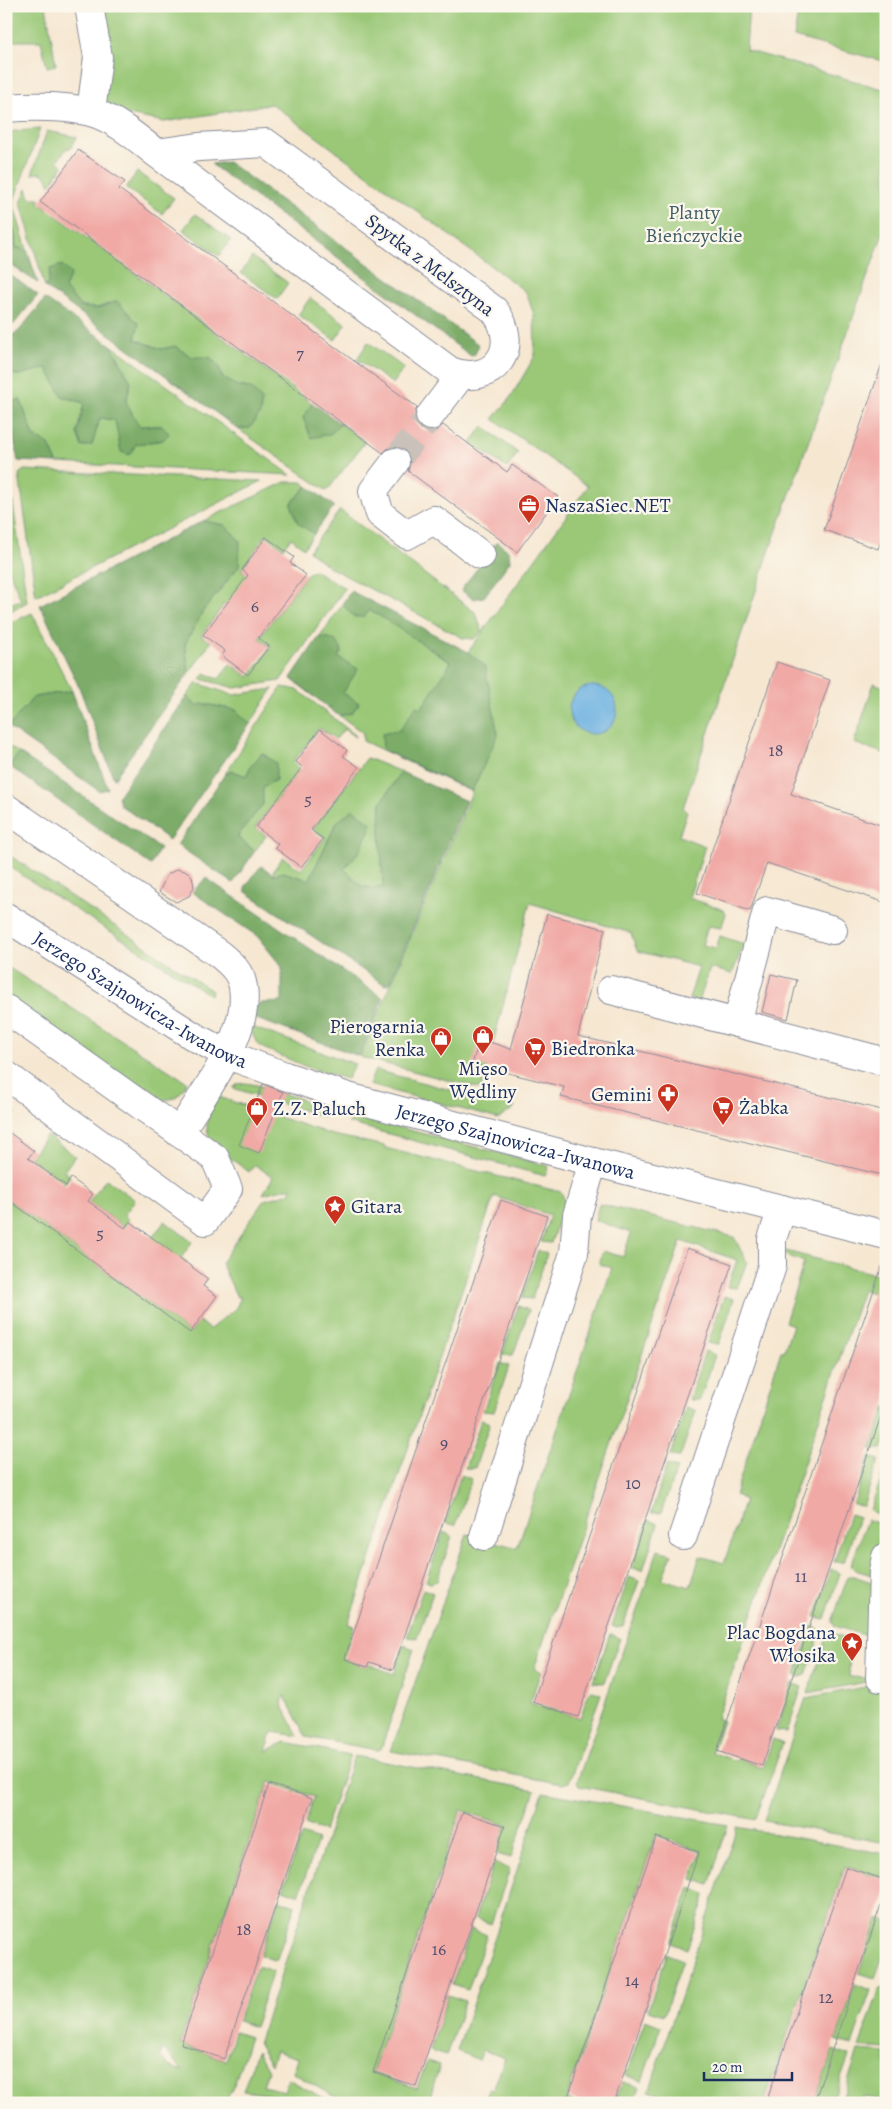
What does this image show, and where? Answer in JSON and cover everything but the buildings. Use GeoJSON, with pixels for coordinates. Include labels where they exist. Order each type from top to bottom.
{"type":"FeatureCollection","features":[{"type":"Feature","properties":{"kind":"street"},"geometry":{"type":"LineString","coordinates":[[89,6],[98,57],[91,112]]}},
{"type":"Feature","properties":{"kind":"street"},"geometry":{"type":"LineString","coordinates":[[6,108],[32,106],[91,112],[125,128],[450,371],[461,375],[430,416]]}},
{"type":"Feature","properties":{"kind":"street","name":"Spytka z Melsztyna"},"geometry":{"type":"LineString","coordinates":[[156,153],[199,147],[266,143],[273,148],[494,310],[506,331],[506,344],[503,355],[496,365],[485,372],[473,376],[461,375]]}},
{"type":"Feature","properties":{"kind":"street"},"geometry":{"type":"LineString","coordinates":[[395,462],[373,491],[380,514],[407,535],[434,520],[481,555]]}},
{"type":"Feature","properties":{"kind":"street"},"geometry":{"type":"LineString","coordinates":[[6,808],[219,954],[235,968],[243,986],[243,1002],[241,1016],[228,1055],[179,1133]]}},
{"type":"Feature","properties":{"kind":"street"},"geometry":{"type":"LineString","coordinates":[[737,1023],[767,911],[833,930]]}},
{"type":"Feature","properties":{"kind":"street","name":"Jerzego Szajnowicza-Iwanowa"},"geometry":{"type":"LineString","coordinates":[[6,916],[165,1019],[228,1055],[348,1097],[593,1162],[886,1235]]}},
{"type":"Feature","properties":{"kind":"street"},"geometry":{"type":"LineString","coordinates":[[611,990],[886,1062]]}},
{"type":"Feature","properties":{"kind":"street"},"geometry":{"type":"LineString","coordinates":[[6,1009],[215,1158],[228,1189],[205,1221],[6,1075]]}},
{"type":"Feature","properties":{"kind":"street"},"geometry":{"type":"LineString","coordinates":[[484,1536],[574,1253],[577,1215],[593,1162]]}},
{"type":"Feature","properties":{"kind":"street"},"geometry":{"type":"LineString","coordinates":[[683,1536],[772,1266],[772,1239],[782,1209]]}},
{"type":"Feature","properties":{"kind":"street"},"geometry":{"type":"LineString","coordinates":[[880,1678],[886,1556]]}},
{"type":"Feature","properties":{"kind":"green space"},"geometry":{"type":"Polygon","coordinates":[[[6,6],[46,6],[56,65],[47,67],[41,41],[11,41],[6,28],[6,6]]]}},
{"type":"Feature","properties":{"kind":"green space","name":"Planty Bieńczyckie"},"geometry":{"type":"Polygon","coordinates":[[[82,6],[749,6],[746,50],[886,90],[886,225],[770,549],[683,808],[687,811],[679,836],[705,846],[689,898],[724,910],[726,914],[721,928],[708,926],[702,945],[716,948],[720,936],[744,944],[732,974],[710,968],[699,1002],[689,999],[699,967],[637,951],[631,933],[530,903],[481,1089],[360,1057],[472,792],[363,741],[363,733],[291,679],[351,592],[468,652],[588,486],[493,419],[509,400],[535,356],[534,315],[526,292],[272,104],[164,122],[104,110],[82,6]]]}},
{"type":"Feature","properties":{"kind":"green space"},"geometry":{"type":"Polygon","coordinates":[[[799,6],[886,6],[886,62],[794,37],[799,6]]]}},
{"type":"Feature","properties":{"kind":"green space"},"geometry":{"type":"Polygon","coordinates":[[[40,129],[13,203],[27,250],[16,247],[14,229],[6,218],[6,132],[40,129]]]}},
{"type":"Feature","properties":{"kind":"green space"},"geometry":{"type":"Polygon","coordinates":[[[47,131],[77,137],[71,148],[67,148],[57,161],[63,166],[50,185],[47,178],[41,173],[32,174],[47,131]]]}},
{"type":"Feature","properties":{"kind":"green space"},"geometry":{"type":"Polygon","coordinates":[[[228,162],[479,345],[475,354],[471,356],[211,164],[228,162]]]}},
{"type":"Feature","properties":{"kind":"green space"},"geometry":{"type":"Polygon","coordinates":[[[137,172],[174,198],[162,214],[126,188],[137,172]]]}},
{"type":"Feature","properties":{"kind":"green space"},"geometry":{"type":"Polygon","coordinates":[[[27,188],[30,198],[40,198],[39,203],[312,403],[303,418],[330,434],[341,424],[365,442],[327,491],[238,429],[250,428],[251,388],[237,386],[222,377],[219,367],[192,357],[175,347],[161,349],[135,339],[117,301],[98,308],[81,308],[50,269],[48,283],[45,287],[21,203],[27,188]]]}},
{"type":"Feature","properties":{"kind":"green space"},"geometry":{"type":"Polygon","coordinates":[[[195,214],[231,240],[219,256],[183,230],[195,214]]]}},
{"type":"Feature","properties":{"kind":"green space"},"geometry":{"type":"Polygon","coordinates":[[[6,218],[14,229],[16,247],[27,250],[38,283],[6,262],[6,218]]]}},
{"type":"Feature","properties":{"kind":"green space"},"geometry":{"type":"Polygon","coordinates":[[[252,257],[288,283],[277,299],[241,273],[252,257]]]}},
{"type":"Feature","properties":{"kind":"green space"},"geometry":{"type":"Polygon","coordinates":[[[62,265],[71,274],[65,288],[81,307],[98,308],[117,301],[139,324],[135,339],[161,349],[175,346],[192,357],[210,357],[219,367],[222,377],[237,386],[251,388],[262,400],[260,414],[250,428],[238,429],[45,287],[48,283],[50,269],[62,265]]]}},
{"type":"Feature","properties":{"kind":"green space"},"geometry":{"type":"Polygon","coordinates":[[[6,272],[38,295],[14,324],[6,328],[6,272]]]}},
{"type":"Feature","properties":{"kind":"green space"},"geometry":{"type":"Polygon","coordinates":[[[310,298],[346,324],[335,340],[298,315],[310,298]]]}},
{"type":"Feature","properties":{"kind":"green space"},"geometry":{"type":"Polygon","coordinates":[[[45,299],[111,345],[131,382],[126,402],[139,426],[163,426],[169,434],[163,440],[136,444],[130,455],[121,452],[115,420],[100,418],[92,445],[82,447],[77,433],[84,403],[62,396],[47,368],[19,375],[6,374],[6,338],[18,332],[45,299]]]}},
{"type":"Feature","properties":{"kind":"green space"},"geometry":{"type":"Polygon","coordinates":[[[368,342],[404,368],[393,384],[357,359],[368,342]]]}},
{"type":"Feature","properties":{"kind":"green space"},"geometry":{"type":"Polygon","coordinates":[[[111,345],[291,475],[57,463],[49,445],[34,437],[20,399],[6,405],[6,374],[19,375],[47,368],[62,396],[84,403],[77,433],[92,445],[100,418],[115,420],[121,451],[136,444],[163,440],[163,426],[139,426],[126,402],[131,382],[111,345]]]}},
{"type":"Feature","properties":{"kind":"green space"},"geometry":{"type":"Polygon","coordinates":[[[20,399],[34,436],[49,445],[57,463],[18,461],[12,429],[6,415],[6,405],[20,399]]]}},
{"type":"Feature","properties":{"kind":"green space"},"geometry":{"type":"Polygon","coordinates":[[[312,403],[341,424],[330,434],[311,438],[303,418],[312,403]]]}},
{"type":"Feature","properties":{"kind":"green space"},"geometry":{"type":"Polygon","coordinates":[[[483,426],[518,453],[507,468],[471,443],[483,426]]]}},
{"type":"Feature","properties":{"kind":"green space"},"geometry":{"type":"Polygon","coordinates":[[[24,470],[262,481],[36,596],[19,474],[24,470]]]}},
{"type":"Feature","properties":{"kind":"green space"},"geometry":{"type":"Polygon","coordinates":[[[6,475],[9,475],[27,602],[7,613],[6,605],[21,600],[6,563],[6,475]]]}},
{"type":"Feature","properties":{"kind":"green space"},"geometry":{"type":"Polygon","coordinates":[[[285,482],[302,482],[307,486],[291,504],[299,523],[314,534],[304,548],[291,538],[283,548],[266,535],[241,570],[249,576],[228,605],[225,603],[201,636],[211,642],[189,673],[185,644],[203,611],[239,566],[225,525],[203,521],[285,482]]]}},
{"type":"Feature","properties":{"kind":"green space"},"geometry":{"type":"Polygon","coordinates":[[[307,486],[334,506],[314,534],[298,523],[291,504],[307,486]]]}},
{"type":"Feature","properties":{"kind":"green space"},"geometry":{"type":"Polygon","coordinates":[[[340,510],[476,613],[482,631],[474,639],[463,638],[329,567],[309,551],[340,510]]]}},
{"type":"Feature","properties":{"kind":"green space"},"geometry":{"type":"Polygon","coordinates":[[[203,521],[225,525],[240,541],[239,566],[203,611],[185,644],[189,673],[114,779],[79,687],[40,605],[203,521]]]}},
{"type":"Feature","properties":{"kind":"green space"},"geometry":{"type":"Polygon","coordinates":[[[497,542],[509,551],[510,561],[484,597],[473,599],[461,590],[497,542]]]}},
{"type":"Feature","properties":{"kind":"green space"},"geometry":{"type":"Polygon","coordinates":[[[314,570],[345,588],[280,681],[235,688],[201,679],[205,673],[219,679],[230,664],[249,677],[271,647],[259,638],[307,574],[314,570]]]}},
{"type":"Feature","properties":{"kind":"green space"},"geometry":{"type":"Polygon","coordinates":[[[351,591],[468,652],[485,666],[498,735],[472,791],[383,750],[382,734],[400,730],[416,706],[421,709],[451,662],[370,610],[364,617],[354,617],[342,604],[351,591]]]}},
{"type":"Feature","properties":{"kind":"green space"},"geometry":{"type":"Polygon","coordinates":[[[32,613],[72,691],[34,697],[8,727],[6,625],[32,613]]]}},
{"type":"Feature","properties":{"kind":"green space"},"geometry":{"type":"Polygon","coordinates":[[[319,637],[330,638],[336,641],[342,651],[338,657],[358,669],[343,693],[359,703],[352,713],[339,716],[291,678],[319,637]]]}},
{"type":"Feature","properties":{"kind":"green space"},"geometry":{"type":"Polygon","coordinates":[[[197,683],[233,695],[273,689],[250,724],[236,710],[205,704],[196,705],[187,696],[197,683]]]}},
{"type":"Feature","properties":{"kind":"green space"},"geometry":{"type":"Polygon","coordinates":[[[874,683],[886,688],[886,754],[854,743],[874,683]]]}},
{"type":"Feature","properties":{"kind":"green space"},"geometry":{"type":"Polygon","coordinates":[[[282,687],[298,690],[355,735],[355,737],[344,729],[336,739],[319,728],[293,762],[300,769],[255,828],[266,836],[255,851],[237,837],[263,804],[251,766],[246,776],[233,771],[225,774],[282,687]]]}},
{"type":"Feature","properties":{"kind":"green space"},"geometry":{"type":"Polygon","coordinates":[[[72,691],[108,789],[99,791],[8,727],[34,697],[72,691]]]}},
{"type":"Feature","properties":{"kind":"green space"},"geometry":{"type":"Polygon","coordinates":[[[187,696],[196,705],[205,704],[236,710],[250,724],[169,840],[120,805],[118,796],[187,696]]]}},
{"type":"Feature","properties":{"kind":"green space"},"geometry":{"type":"Polygon","coordinates":[[[6,745],[19,753],[9,766],[6,764],[6,745]]]}},
{"type":"Feature","properties":{"kind":"green space"},"geometry":{"type":"Polygon","coordinates":[[[19,753],[160,848],[151,865],[9,766],[19,753]]]}},
{"type":"Feature","properties":{"kind":"green space"},"geometry":{"type":"Polygon","coordinates":[[[262,753],[276,763],[276,780],[263,787],[263,804],[237,837],[255,851],[233,883],[177,845],[225,774],[233,771],[246,776],[251,766],[262,753]]]}},
{"type":"Feature","properties":{"kind":"green space"},"geometry":{"type":"Polygon","coordinates":[[[367,758],[401,772],[381,803],[380,830],[384,888],[363,887],[344,869],[360,850],[337,822],[309,881],[283,872],[274,875],[273,871],[283,857],[301,870],[325,838],[313,829],[367,758]]]}},
{"type":"Feature","properties":{"kind":"green space"},"geometry":{"type":"Polygon","coordinates":[[[401,772],[466,801],[390,983],[385,985],[246,892],[245,887],[261,866],[274,875],[283,872],[309,880],[337,822],[353,809],[372,824],[360,850],[344,869],[363,887],[383,888],[380,830],[381,803],[401,772]]]}},
{"type":"Feature","properties":{"kind":"green space"},"geometry":{"type":"Polygon","coordinates":[[[6,853],[212,991],[210,995],[6,865],[6,853]]]}},
{"type":"Feature","properties":{"kind":"green space"},"geometry":{"type":"Polygon","coordinates":[[[206,878],[383,998],[359,1056],[251,1017],[251,1007],[262,1003],[282,1002],[282,967],[257,936],[192,892],[206,878]]]}},
{"type":"Feature","properties":{"kind":"green space"},"geometry":{"type":"Polygon","coordinates":[[[6,966],[187,1082],[183,1089],[171,1099],[147,1099],[6,997],[6,966]]]}},
{"type":"Feature","properties":{"kind":"green space"},"geometry":{"type":"Polygon","coordinates":[[[249,1026],[355,1064],[347,1079],[307,1067],[257,1044],[249,1026]]]}},
{"type":"Feature","properties":{"kind":"green space"},"geometry":{"type":"Polygon","coordinates":[[[375,1070],[515,1107],[499,1119],[369,1085],[375,1070]]]}},
{"type":"Feature","properties":{"kind":"green space"},"geometry":{"type":"Polygon","coordinates":[[[246,1083],[331,1109],[324,1117],[233,1088],[238,1084],[246,1083]]]}},
{"type":"Feature","properties":{"kind":"green space"},"geometry":{"type":"Polygon","coordinates":[[[219,1097],[324,1133],[385,1146],[385,1148],[561,1192],[565,1201],[551,1243],[541,1242],[550,1215],[494,1196],[348,1624],[354,1626],[343,1658],[345,1659],[367,1667],[368,1664],[394,1674],[404,1645],[414,1649],[381,1749],[377,1750],[306,1737],[284,1695],[282,1704],[298,1736],[272,1732],[266,1751],[286,1742],[350,1755],[324,1831],[305,1824],[314,1797],[269,1782],[180,2044],[226,2060],[235,2032],[250,2037],[234,2085],[225,2103],[6,2103],[6,1198],[190,1333],[199,1321],[210,1329],[236,1308],[241,1297],[237,1297],[221,1263],[264,1200],[290,1193],[292,1187],[263,1194],[273,1177],[255,1165],[249,1172],[219,1149],[212,1141],[208,1132],[207,1122],[219,1097]],[[163,2048],[160,2056],[170,2067],[183,2071],[163,2048]]]}},
{"type":"Feature","properties":{"kind":"green space"},"geometry":{"type":"Polygon","coordinates":[[[6,1105],[16,1113],[6,1127],[6,1105]]]}},
{"type":"Feature","properties":{"kind":"green space"},"geometry":{"type":"Polygon","coordinates":[[[352,1115],[549,1166],[545,1176],[348,1123],[352,1115]]]}},
{"type":"Feature","properties":{"kind":"green space"},"geometry":{"type":"Polygon","coordinates":[[[47,1135],[75,1156],[64,1171],[70,1176],[65,1183],[30,1158],[47,1135]]]}},
{"type":"Feature","properties":{"kind":"green space"},"geometry":{"type":"Polygon","coordinates":[[[106,1179],[135,1200],[124,1215],[129,1220],[124,1227],[89,1202],[106,1179]]]}},
{"type":"Feature","properties":{"kind":"green space"},"geometry":{"type":"Polygon","coordinates":[[[599,1204],[734,1237],[747,1262],[737,1288],[727,1287],[737,1260],[681,1241],[534,1669],[541,1671],[530,1703],[580,1718],[590,1690],[601,1694],[569,1782],[562,1784],[391,1751],[467,1534],[517,1548],[612,1268],[599,1264],[603,1251],[623,1257],[631,1233],[595,1220],[599,1204]]]}},
{"type":"Feature","properties":{"kind":"green space"},"geometry":{"type":"Polygon","coordinates":[[[165,1221],[192,1242],[181,1258],[187,1262],[182,1269],[147,1244],[165,1221]]]}},
{"type":"Feature","properties":{"kind":"green space"},"geometry":{"type":"Polygon","coordinates":[[[538,1250],[547,1254],[532,1299],[522,1298],[538,1250]]]}},
{"type":"Feature","properties":{"kind":"green space"},"geometry":{"type":"Polygon","coordinates":[[[786,1251],[886,1277],[886,1297],[863,1290],[717,1718],[723,1721],[712,1752],[714,1753],[736,1761],[738,1758],[763,1768],[773,1739],[783,1743],[756,1818],[752,1819],[579,1786],[577,1782],[658,1550],[672,1554],[662,1579],[690,1587],[700,1556],[724,1563],[745,1500],[735,1495],[781,1351],[784,1351],[793,1325],[785,1322],[804,1262],[781,1253],[786,1251]]]}},
{"type":"Feature","properties":{"kind":"green space"},"geometry":{"type":"Polygon","coordinates":[[[724,1296],[734,1299],[719,1344],[708,1343],[724,1296]]]}},
{"type":"Feature","properties":{"kind":"green space"},"geometry":{"type":"Polygon","coordinates":[[[518,1306],[529,1310],[513,1355],[502,1355],[518,1306]]]}},
{"type":"Feature","properties":{"kind":"green space"},"geometry":{"type":"Polygon","coordinates":[[[705,1351],[715,1355],[700,1400],[689,1400],[705,1351]]]}},
{"type":"Feature","properties":{"kind":"green space"},"geometry":{"type":"Polygon","coordinates":[[[500,1363],[509,1366],[494,1412],[483,1411],[500,1363]]]}},
{"type":"Feature","properties":{"kind":"green space"},"geometry":{"type":"Polygon","coordinates":[[[886,1406],[886,1439],[882,1449],[871,1449],[886,1406]]]}},
{"type":"Feature","properties":{"kind":"green space"},"geometry":{"type":"Polygon","coordinates":[[[686,1407],[696,1411],[680,1457],[670,1456],[686,1407]]]}},
{"type":"Feature","properties":{"kind":"green space"},"geometry":{"type":"Polygon","coordinates":[[[481,1420],[490,1423],[475,1468],[465,1468],[481,1420]]]}},
{"type":"Feature","properties":{"kind":"green space"},"geometry":{"type":"Polygon","coordinates":[[[869,1457],[879,1460],[863,1506],[853,1505],[869,1457]]]}},
{"type":"Feature","properties":{"kind":"green space"},"geometry":{"type":"Polygon","coordinates":[[[667,1465],[677,1468],[661,1513],[651,1513],[667,1465]]]}},
{"type":"Feature","properties":{"kind":"green space"},"geometry":{"type":"Polygon","coordinates":[[[886,1465],[886,1517],[873,1513],[870,1510],[886,1465]]]}},
{"type":"Feature","properties":{"kind":"green space"},"geometry":{"type":"Polygon","coordinates":[[[461,1475],[471,1479],[456,1525],[445,1523],[461,1475]]]}},
{"type":"Feature","properties":{"kind":"green space"},"geometry":{"type":"Polygon","coordinates":[[[850,1514],[859,1517],[844,1562],[834,1562],[850,1514]]]}},
{"type":"Feature","properties":{"kind":"green space"},"geometry":{"type":"Polygon","coordinates":[[[648,1520],[658,1524],[643,1570],[632,1568],[648,1520]]]}},
{"type":"Feature","properties":{"kind":"green space"},"geometry":{"type":"Polygon","coordinates":[[[867,1520],[886,1525],[885,1538],[875,1576],[855,1570],[851,1566],[867,1520]]]}},
{"type":"Feature","properties":{"kind":"green space"},"geometry":{"type":"Polygon","coordinates":[[[443,1532],[452,1536],[437,1581],[430,1583],[426,1581],[443,1532]]]}},
{"type":"Feature","properties":{"kind":"green space"},"geometry":{"type":"Polygon","coordinates":[[[831,1569],[840,1573],[825,1619],[815,1617],[831,1569]]]}},
{"type":"Feature","properties":{"kind":"green space"},"geometry":{"type":"Polygon","coordinates":[[[848,1576],[854,1576],[874,1583],[873,1638],[835,1626],[832,1622],[848,1576]]]}},
{"type":"Feature","properties":{"kind":"green space"},"geometry":{"type":"Polygon","coordinates":[[[629,1577],[639,1581],[623,1626],[617,1628],[612,1626],[629,1577]]]}},
{"type":"Feature","properties":{"kind":"green space"},"geometry":{"type":"Polygon","coordinates":[[[423,1589],[433,1593],[417,1638],[407,1637],[423,1589]]]}},
{"type":"Feature","properties":{"kind":"green space"},"geometry":{"type":"Polygon","coordinates":[[[812,1626],[821,1630],[806,1675],[800,1677],[795,1675],[812,1626]]]}},
{"type":"Feature","properties":{"kind":"green space"},"geometry":{"type":"Polygon","coordinates":[[[828,1632],[850,1639],[849,1677],[872,1678],[872,1681],[808,1693],[828,1632]]]}},
{"type":"Feature","properties":{"kind":"green space"},"geometry":{"type":"Polygon","coordinates":[[[610,1634],[620,1638],[604,1683],[593,1682],[610,1634]]]}},
{"type":"Feature","properties":{"kind":"green space"},"geometry":{"type":"Polygon","coordinates":[[[792,1683],[802,1687],[787,1732],[776,1731],[792,1683]]]}},
{"type":"Feature","properties":{"kind":"green space","name":"Plac Bogdana Włosika"},"geometry":{"type":"Polygon","coordinates":[[[886,1684],[886,1843],[764,1821],[806,1698],[886,1684]]]}},
{"type":"Feature","properties":{"kind":"green space"},"geometry":{"type":"Polygon","coordinates":[[[354,1756],[535,1790],[511,1858],[497,1854],[506,1825],[461,1810],[372,2073],[417,2088],[427,2061],[440,2065],[428,2103],[349,2103],[350,2100],[333,2096],[293,2073],[298,2058],[276,2051],[271,2065],[258,2044],[354,1756]]]}},
{"type":"Feature","properties":{"kind":"green space"},"geometry":{"type":"Polygon","coordinates":[[[543,1792],[728,1825],[709,1885],[692,1879],[701,1851],[656,1835],[566,2099],[577,2103],[462,2103],[466,2098],[484,2102],[489,2089],[493,2090],[505,2058],[483,2050],[479,2060],[457,2051],[543,1792]]]}},
{"type":"Feature","properties":{"kind":"green space"},"geometry":{"type":"Polygon","coordinates":[[[737,1827],[886,1854],[886,1879],[845,1866],[764,2103],[712,2103],[689,2095],[685,2103],[682,2103],[649,2091],[737,1827]]]}},
{"type":"Feature","properties":{"kind":"green space"},"geometry":{"type":"Polygon","coordinates":[[[302,1834],[318,1840],[299,1895],[283,1889],[302,1834]]]}},
{"type":"Feature","properties":{"kind":"green space"},"geometry":{"type":"Polygon","coordinates":[[[494,1863],[510,1869],[491,1924],[475,1918],[494,1863]]]}},
{"type":"Feature","properties":{"kind":"green space"},"geometry":{"type":"Polygon","coordinates":[[[690,1888],[706,1894],[687,1949],[671,1943],[690,1888]]]}},
{"type":"Feature","properties":{"kind":"green space"},"geometry":{"type":"Polygon","coordinates":[[[279,1900],[295,1906],[276,1961],[260,1955],[279,1900]]]}},
{"type":"Feature","properties":{"kind":"green space"},"geometry":{"type":"Polygon","coordinates":[[[878,1918],[886,1921],[886,1947],[875,1978],[859,1973],[878,1918]]]}},
{"type":"Feature","properties":{"kind":"green space"},"geometry":{"type":"Polygon","coordinates":[[[471,1929],[487,1935],[468,1990],[452,1985],[471,1929]]]}},
{"type":"Feature","properties":{"kind":"green space"},"geometry":{"type":"Polygon","coordinates":[[[667,1954],[683,1960],[664,2015],[648,2010],[667,1954]]]}},
{"type":"Feature","properties":{"kind":"green space"},"geometry":{"type":"Polygon","coordinates":[[[257,1966],[273,1971],[254,2027],[238,2021],[257,1966]]]}},
{"type":"Feature","properties":{"kind":"green space"},"geometry":{"type":"Polygon","coordinates":[[[855,1984],[871,1990],[852,2045],[836,2040],[855,1984]]]}},
{"type":"Feature","properties":{"kind":"green space"},"geometry":{"type":"Polygon","coordinates":[[[880,1988],[886,1989],[886,2049],[859,2047],[880,1988]]]}},
{"type":"Feature","properties":{"kind":"green space"},"geometry":{"type":"Polygon","coordinates":[[[448,1995],[465,2001],[446,2056],[430,2051],[448,1995]]]}},
{"type":"Feature","properties":{"kind":"green space"},"geometry":{"type":"Polygon","coordinates":[[[645,2020],[661,2026],[642,2081],[626,2075],[645,2020]]]}},
{"type":"Feature","properties":{"kind":"green space"},"geometry":{"type":"Polygon","coordinates":[[[833,2050],[849,2056],[832,2103],[814,2103],[833,2050]]]}},
{"type":"Feature","properties":{"kind":"green space"},"geometry":{"type":"Polygon","coordinates":[[[257,2051],[268,2070],[263,2086],[284,2091],[288,2079],[332,2103],[243,2091],[257,2051]]]}},
{"type":"Feature","properties":{"kind":"green space"},"geometry":{"type":"Polygon","coordinates":[[[858,2051],[886,2053],[886,2103],[864,2096],[862,2103],[841,2103],[858,2051]]]}},
{"type":"Feature","properties":{"kind":"green space"},"geometry":{"type":"Polygon","coordinates":[[[623,2082],[639,2087],[633,2103],[615,2103],[623,2082]]]}},
{"type":"Feature","properties":{"kind":"water"},"geometry":{"type":"Polygon","coordinates":[[[593,686],[602,688],[610,693],[615,701],[617,710],[615,719],[610,727],[602,732],[593,734],[584,732],[576,727],[571,719],[569,710],[571,701],[576,693],[584,688],[593,686]]]}},
{"type":"Feature","properties":{"kind":"tunnel"},"geometry":{"type":"LineString","coordinates":[[395,462],[430,416]]}},
{"type":"Feature","properties":{"kind":"place","name":"NaszaSiec.NET"},"geometry":{"type":"Point","coordinates":[529,524]}},
{"type":"Feature","properties":{"kind":"place","name":"Mięso Wędliny"},"geometry":{"type":"Point","coordinates":[483,1055]}},
{"type":"Feature","properties":{"kind":"place","name":"Pierogarnia Renka"},"geometry":{"type":"Point","coordinates":[441,1057]}},
{"type":"Feature","properties":{"kind":"place","name":"Biedronka"},"geometry":{"type":"Point","coordinates":[535,1067]}},
{"type":"Feature","properties":{"kind":"place","name":"Gemini"},"geometry":{"type":"Point","coordinates":[668,1113]}},
{"type":"Feature","properties":{"kind":"place","name":"Żabka"},"geometry":{"type":"Point","coordinates":[723,1126]}},
{"type":"Feature","properties":{"kind":"place","name":"Z.Z. Paluch"},"geometry":{"type":"Point","coordinates":[257,1127]}},
{"type":"Feature","properties":{"kind":"place","name":"Gitara"},"geometry":{"type":"Point","coordinates":[335,1225]}},
{"type":"Feature","properties":{"kind":"place","name":"Plac Bogdana Włosika"},"geometry":{"type":"Point","coordinates":[852,1662]}}]}
